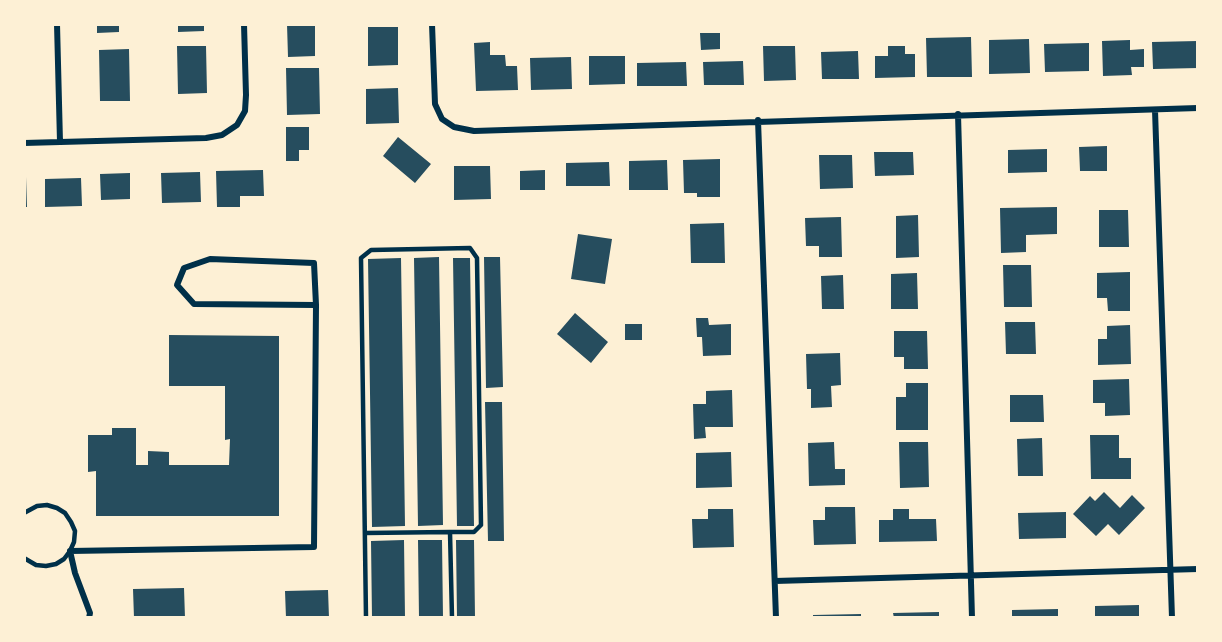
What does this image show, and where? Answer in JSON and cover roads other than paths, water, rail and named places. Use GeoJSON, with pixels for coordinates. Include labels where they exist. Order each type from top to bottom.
{"type":"FeatureCollection","features":[{"type":"Feature","properties":{"kind":"street"},"geometry":{"type":"LineString","coordinates":[[57,24],[60,142]]}},
{"type":"Feature","properties":{"kind":"street"},"geometry":{"type":"LineString","coordinates":[[24,143],[206,138],[222,135],[237,125],[245,111],[244,24]]}},
{"type":"Feature","properties":{"kind":"street"},"geometry":{"type":"LineString","coordinates":[[432,24],[435,104],[442,119],[454,127],[474,131],[758,120],[1198,108]]}},
{"type":"Feature","properties":{"kind":"street"},"geometry":{"type":"LineString","coordinates":[[1155,110],[1172,618]]}},
{"type":"Feature","properties":{"kind":"street"},"geometry":{"type":"LineString","coordinates":[[958,114],[972,618]]}},
{"type":"Feature","properties":{"kind":"street"},"geometry":{"type":"LineString","coordinates":[[758,120],[776,618]]}},
{"type":"Feature","properties":{"kind":"street"},"geometry":{"type":"LineString","coordinates":[[89,618],[90,613],[75,573],[70,551],[314,547],[316,305],[314,263],[210,259],[184,268],[177,285],[194,304],[316,305]]}},
{"type":"Feature","properties":{"kind":"street"},"geometry":{"type":"LineString","coordinates":[[775,581],[1198,569]]}},
{"type":"Feature","properties":{"kind":"lane"},"geometry":{"type":"LineString","coordinates":[[365,533],[474,532],[481,525],[477,258],[470,248],[371,250],[361,258],[366,618]]}},
{"type":"Feature","properties":{"kind":"lane"},"geometry":{"type":"LineString","coordinates":[[24,513],[37,506],[47,505],[57,508],[65,513],[75,531],[70,551],[56,564],[36,565],[24,558]]}},
{"type":"Feature","properties":{"kind":"lane"},"geometry":{"type":"LineString","coordinates":[[450,532],[452,618]]}}]}
